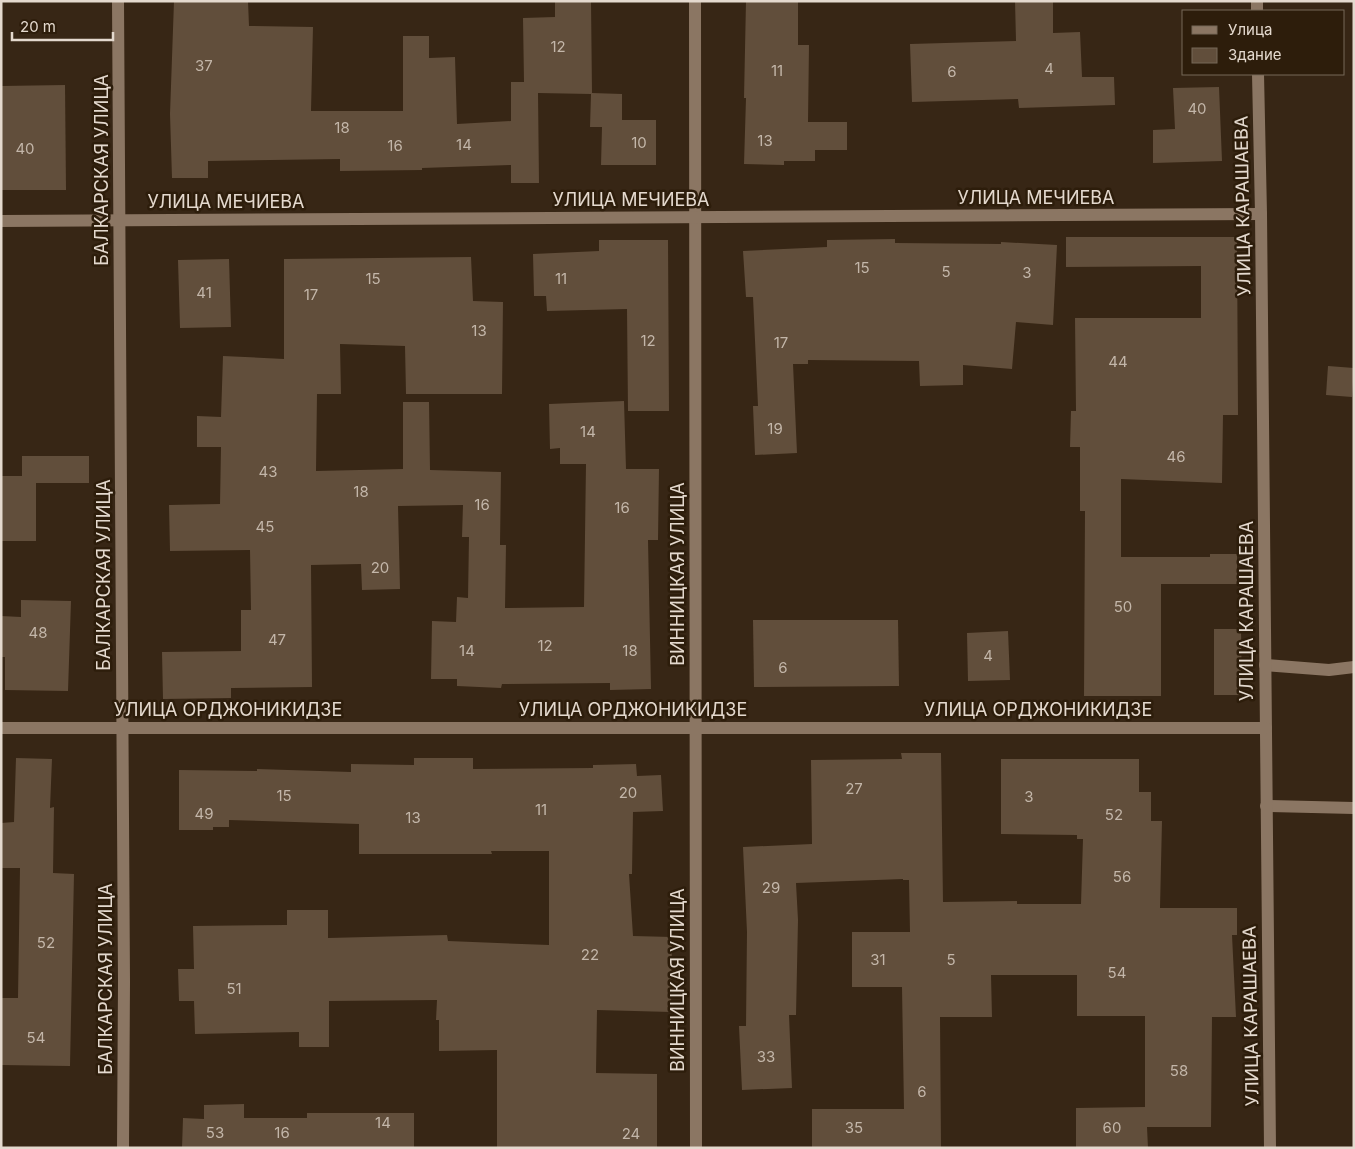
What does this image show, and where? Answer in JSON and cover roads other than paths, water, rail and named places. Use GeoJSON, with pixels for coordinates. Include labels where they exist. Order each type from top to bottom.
{"type":"FeatureCollection","features":[{"type":"Feature","properties":{"kind":"street","name":"БАЛКАРСКАЯ УЛИЦА"},"geometry":{"type":"LineString","coordinates":[[118,1],[123,728],[123,1148]]}},
{"type":"Feature","properties":{"kind":"street","name":"ВИННИЦКАЯ УЛИЦА"},"geometry":{"type":"LineString","coordinates":[[695,1],[696,1148]]}},
{"type":"Feature","properties":{"kind":"street","name":"УЛИЦА КАРАШАЕВА"},"geometry":{"type":"LineString","coordinates":[[1258,75],[1270,1148]]}},
{"type":"Feature","properties":{"kind":"street","name":"УЛИЦА МЕЧИЕВА"},"geometry":{"type":"LineString","coordinates":[[1,221],[1261,214]]}},
{"type":"Feature","properties":{"kind":"street"},"geometry":{"type":"LineString","coordinates":[[1265,665],[1329,670],[1354,667]]}},
{"type":"Feature","properties":{"kind":"street","name":"УЛИЦА ОРДЖОНИКИДЗЕ"},"geometry":{"type":"LineString","coordinates":[[1,728],[1266,728]]}},
{"type":"Feature","properties":{"kind":"street"},"geometry":{"type":"LineString","coordinates":[[1266,806],[1354,808]]}}]}
